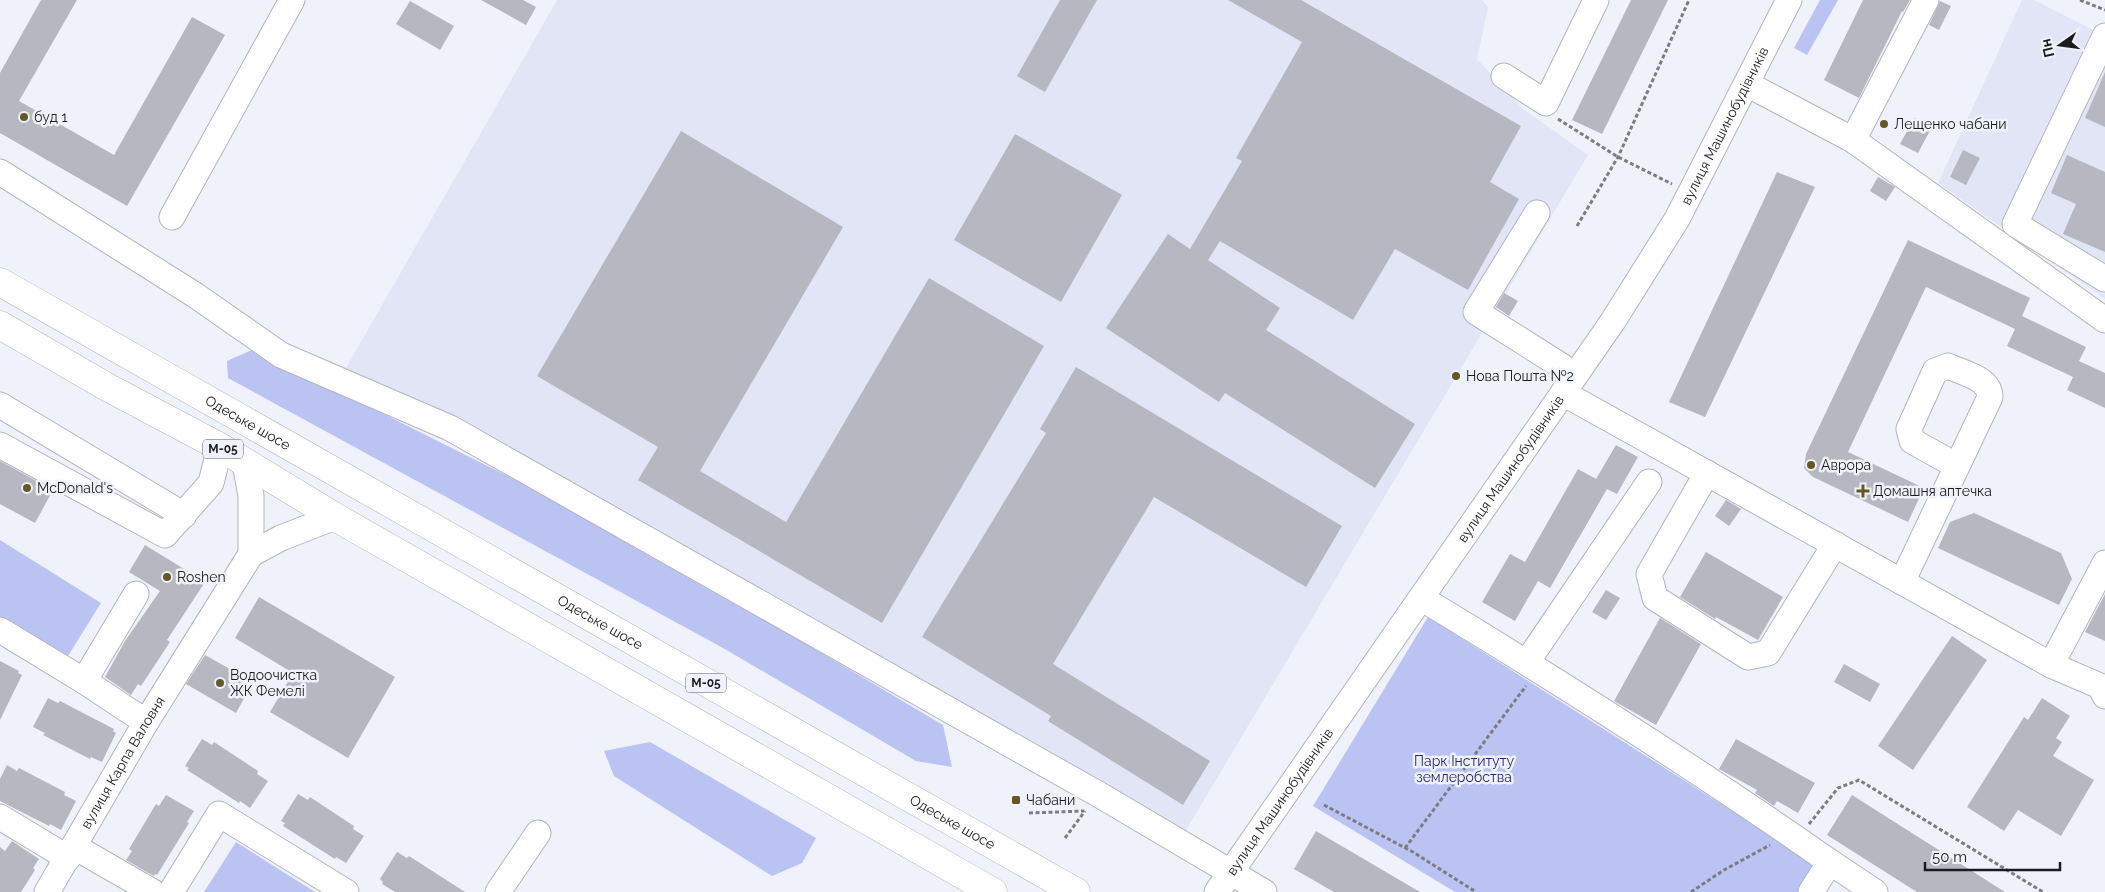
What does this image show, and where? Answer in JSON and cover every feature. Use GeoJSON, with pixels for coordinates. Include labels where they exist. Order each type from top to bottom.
{"type":"FeatureCollection","features":[{"type":"Feature","properties":{"kind":"highway","name":"Одеське шосе"},"geometry":{"type":"LineString","coordinates":[[0,282],[1076,892]]}},
{"type":"Feature","properties":{"kind":"highway","name":"М-05"},"geometry":{"type":"LineString","coordinates":[[0,325],[108,387],[220,447],[335,517],[993,892]]}},
{"type":"Feature","properties":{"kind":"street"},"geometry":{"type":"LineString","coordinates":[[172,217],[292,0]]}},
{"type":"Feature","properties":{"kind":"street"},"geometry":{"type":"LineString","coordinates":[[1504,76],[1546,103],[1596,0]]}},
{"type":"Feature","properties":{"kind":"street","name":"вулиця Машинобудівників"},"geometry":{"type":"LineString","coordinates":[[1224,882],[1613,321],[1677,219],[1789,0]]}},
{"type":"Feature","properties":{"kind":"street"},"geometry":{"type":"LineString","coordinates":[[1853,140],[1926,0]]}},
{"type":"Feature","properties":{"kind":"street"},"geometry":{"type":"LineString","coordinates":[[2105,36],[2015,224],[2105,279]]}},
{"type":"Feature","properties":{"kind":"street"},"geometry":{"type":"LineString","coordinates":[[1747,84],[1853,140],[2105,320]]}},
{"type":"Feature","properties":{"kind":"street"},"geometry":{"type":"LineString","coordinates":[[0,172],[194,295],[281,354],[450,428],[1092,802],[1224,882],[1264,892]]}},
{"type":"Feature","properties":{"kind":"street"},"geometry":{"type":"LineString","coordinates":[[1537,213],[1476,312],[1563,367]]}},
{"type":"Feature","properties":{"kind":"street"},"geometry":{"type":"LineString","coordinates":[[0,341],[28,340]]}},
{"type":"Feature","properties":{"kind":"street"},"geometry":{"type":"LineString","coordinates":[[1563,394],[2051,665],[2100,686],[2105,696]]}},
{"type":"Feature","properties":{"kind":"street"},"geometry":{"type":"LineString","coordinates":[[0,405],[184,515]]}},
{"type":"Feature","properties":{"kind":"street"},"geometry":{"type":"LineString","coordinates":[[0,445],[161,535],[166,535],[211,483],[220,447]]}},
{"type":"Feature","properties":{"kind":"street"},"geometry":{"type":"LineString","coordinates":[[245,463],[251,496],[251,554],[306,527],[335,517]]}},
{"type":"Feature","properties":{"kind":"street"},"geometry":{"type":"LineString","coordinates":[[1902,582],[1957,466]]}},
{"type":"Feature","properties":{"kind":"street"},"geometry":{"type":"LineString","coordinates":[[1707,473],[1649,574],[1654,598],[1748,657],[1768,653],[1834,544]]}},
{"type":"Feature","properties":{"kind":"street"},"geometry":{"type":"LineString","coordinates":[[1533,666],[1649,482]]}},
{"type":"Feature","properties":{"kind":"street","name":"вулиця Карпа Валовня"},"geometry":{"type":"LineString","coordinates":[[48,892],[146,722],[251,554]]}},
{"type":"Feature","properties":{"kind":"street"},"geometry":{"type":"LineString","coordinates":[[2051,665],[2105,562]]}},
{"type":"Feature","properties":{"kind":"street"},"geometry":{"type":"LineString","coordinates":[[84,681],[136,594]]}},
{"type":"Feature","properties":{"kind":"street"},"geometry":{"type":"LineString","coordinates":[[1421,598],[1533,666],[1875,892]]}},
{"type":"Feature","properties":{"kind":"street"},"geometry":{"type":"LineString","coordinates":[[0,630],[84,681],[146,722]]}},
{"type":"Feature","properties":{"kind":"street"},"geometry":{"type":"LineString","coordinates":[[171,892],[210,809],[346,892]]}},
{"type":"Feature","properties":{"kind":"street"},"geometry":{"type":"LineString","coordinates":[[0,817],[153,892]]}},
{"type":"Feature","properties":{"kind":"street"},"geometry":{"type":"LineString","coordinates":[[498,892],[538,833]]}},
{"type":"Feature","properties":{"kind":"street"},"geometry":{"type":"LineString","coordinates":[[1811,892],[1830,862]]}},
{"type":"Feature","properties":{"kind":"path"},"geometry":{"type":"LineString","coordinates":[[1576,226],[1618,157],[1689,0]]}},
{"type":"Feature","properties":{"kind":"path"},"geometry":{"type":"LineString","coordinates":[[2080,0],[2105,10]]}},
{"type":"Feature","properties":{"kind":"path"},"geometry":{"type":"LineString","coordinates":[[1546,103],[1559,120],[1618,157],[1675,185]]}},
{"type":"Feature","properties":{"kind":"path"},"geometry":{"type":"LineString","coordinates":[[1405,848],[1533,666]]}},
{"type":"Feature","properties":{"kind":"path"},"geometry":{"type":"LineString","coordinates":[[1691,892],[1724,870],[1794,837],[1838,788],[1858,780],[2044,892]]}},
{"type":"Feature","properties":{"kind":"path"},"geometry":{"type":"LineString","coordinates":[[1030,813],[1092,802]]}},
{"type":"Feature","properties":{"kind":"path"},"geometry":{"type":"LineString","coordinates":[[1065,838],[1092,802]]}},
{"type":"Feature","properties":{"kind":"path"},"geometry":{"type":"LineString","coordinates":[[1324,805],[1405,848],[1476,892]]}},
{"type":"Feature","properties":{"kind":"shaded area"},"geometry":{"type":"Polygon","coordinates":[[[557,0],[1482,0],[1488,7],[1477,59],[1522,108],[1588,155],[1179,842],[346,368],[557,0]]]}},
{"type":"Feature","properties":{"kind":"shaded area"},"geometry":{"type":"Polygon","coordinates":[[[2022,0],[2034,0],[2105,36],[2105,299],[1938,183],[2022,0]]]}},
{"type":"Feature","properties":{"kind":"green space"},"geometry":{"type":"Polygon","coordinates":[[[1820,0],[1838,0],[1807,55],[1794,48],[1820,0]]]}},
{"type":"Feature","properties":{"kind":"green space"},"geometry":{"type":"Polygon","coordinates":[[[254,349],[609,527],[943,725],[952,767],[916,761],[723,648],[228,378],[227,361],[254,349]]]}},
{"type":"Feature","properties":{"kind":"green space"},"geometry":{"type":"Polygon","coordinates":[[[0,540],[101,603],[66,659],[0,617],[0,540]]]}},
{"type":"Feature","properties":{"kind":"green space","name":"Парк Інституту землеробства"},"geometry":{"type":"Polygon","coordinates":[[[1428,617],[1817,865],[1799,892],[1455,892],[1313,806],[1428,617]]]}},
{"type":"Feature","properties":{"kind":"green space"},"geometry":{"type":"Polygon","coordinates":[[[650,742],[816,838],[802,863],[772,876],[614,776],[604,751],[650,742]]]}},
{"type":"Feature","properties":{"kind":"green space"},"geometry":{"type":"Polygon","coordinates":[[[236,842],[315,892],[204,892],[236,842]]]}},
{"type":"Feature","properties":{"kind":"building","name":"буд 1"},"geometry":{"type":"Polygon","coordinates":[[[41,0],[77,0],[19,101],[114,155],[192,17],[225,35],[127,206],[0,133],[0,73],[41,0]]]}},
{"type":"Feature","properties":{"kind":"building"},"geometry":{"type":"Polygon","coordinates":[[[481,0],[523,0],[536,7],[526,25],[481,0]]]}},
{"type":"Feature","properties":{"kind":"building"},"geometry":{"type":"Polygon","coordinates":[[[1060,0],[1097,0],[1045,92],[1017,76],[1060,0]]]}},
{"type":"Feature","properties":{"kind":"building"},"geometry":{"type":"Polygon","coordinates":[[[1228,0],[1301,0],[1521,126],[1490,182],[1519,199],[1468,290],[1395,249],[1353,320],[1220,241],[1208,260],[1280,308],[1266,330],[1415,424],[1375,488],[1225,393],[1219,402],[1106,328],[1168,234],[1190,249],[1242,161],[1236,158],[1302,42],[1228,0]]]}},
{"type":"Feature","properties":{"kind":"building"},"geometry":{"type":"Polygon","coordinates":[[[1631,0],[1668,0],[1602,134],[1572,120],[1631,0]]]}},
{"type":"Feature","properties":{"kind":"building"},"geometry":{"type":"Polygon","coordinates":[[[1863,0],[1910,0],[1902,11],[1859,98],[1824,80],[1863,0]]]}},
{"type":"Feature","properties":{"kind":"building"},"geometry":{"type":"Polygon","coordinates":[[[410,1],[454,26],[440,50],[396,24],[410,1]]]}},
{"type":"Feature","properties":{"kind":"building"},"geometry":{"type":"Polygon","coordinates":[[[1940,1],[1951,6],[1939,30],[1929,25],[1940,1]]]}},
{"type":"Feature","properties":{"kind":"building"},"geometry":{"type":"Polygon","coordinates":[[[2105,72],[2105,127],[2085,118],[2105,72]]]}},
{"type":"Feature","properties":{"kind":"building"},"geometry":{"type":"Polygon","coordinates":[[[1914,118],[1932,127],[1918,153],[1900,144],[1914,118]]]}},
{"type":"Feature","properties":{"kind":"building"},"geometry":{"type":"Polygon","coordinates":[[[681,131],[843,227],[700,471],[786,522],[929,278],[1044,346],[882,623],[638,480],[658,447],[537,376],[681,131]]]}},
{"type":"Feature","properties":{"kind":"building"},"geometry":{"type":"Polygon","coordinates":[[[1015,134],[1122,195],[1061,302],[954,240],[1015,134]]]}},
{"type":"Feature","properties":{"kind":"building"},"geometry":{"type":"Polygon","coordinates":[[[1963,150],[1980,158],[1966,185],[1950,177],[1963,150]]]}},
{"type":"Feature","properties":{"kind":"building"},"geometry":{"type":"Polygon","coordinates":[[[2067,155],[2105,172],[2105,252],[2063,234],[2076,204],[2051,193],[2067,155]]]}},
{"type":"Feature","properties":{"kind":"building"},"geometry":{"type":"Polygon","coordinates":[[[1777,172],[1815,187],[1705,417],[1669,402],[1777,172]]]}},
{"type":"Feature","properties":{"kind":"building"},"geometry":{"type":"Polygon","coordinates":[[[1878,177],[1895,187],[1886,201],[1870,191],[1878,177]]]}},
{"type":"Feature","properties":{"kind":"building"},"geometry":{"type":"Polygon","coordinates":[[[1908,240],[2030,298],[2022,316],[2086,347],[2079,361],[2105,373],[2105,408],[2067,390],[2073,377],[2007,346],[2015,329],[1926,287],[1848,452],[1924,488],[1908,522],[1813,477],[1804,468],[1806,454],[1908,240]]]}},
{"type":"Feature","properties":{"kind":"building"},"geometry":{"type":"Polygon","coordinates":[[[1504,293],[1518,301],[1509,316],[1496,307],[1504,293]]]}},
{"type":"Feature","properties":{"kind":"building"},"geometry":{"type":"Polygon","coordinates":[[[1076,367],[1342,526],[1306,587],[1154,497],[1053,664],[1210,761],[1183,805],[1048,721],[1051,716],[922,637],[1046,433],[1040,429],[1076,367]]]}},
{"type":"Feature","properties":{"kind":"building"},"geometry":{"type":"Polygon","coordinates":[[[1616,445],[1638,457],[1617,494],[1607,489],[1550,588],[1538,581],[1515,621],[1482,602],[1510,554],[1525,562],[1578,469],[1596,479],[1616,445]]]}},
{"type":"Feature","properties":{"kind":"building","name":"McDonald's"},"geometry":{"type":"Polygon","coordinates":[[[0,461],[53,490],[35,523],[0,504],[0,461]]]}},
{"type":"Feature","properties":{"kind":"building"},"geometry":{"type":"Polygon","coordinates":[[[1726,500],[1741,509],[1729,526],[1715,516],[1726,500]]]}},
{"type":"Feature","properties":{"kind":"building"},"geometry":{"type":"Polygon","coordinates":[[[1974,513],[2061,553],[2072,579],[2059,605],[1938,548],[1950,522],[1974,513]]]}},
{"type":"Feature","properties":{"kind":"building"},"geometry":{"type":"Polygon","coordinates":[[[145,545],[205,582],[167,640],[170,642],[141,686],[138,684],[131,695],[105,677],[125,641],[160,591],[129,572],[145,545]]]}},
{"type":"Feature","properties":{"kind":"building"},"geometry":{"type":"Polygon","coordinates":[[[1706,552],[1783,597],[1758,640],[1716,617],[1715,619],[1680,597],[1706,552]]]}},
{"type":"Feature","properties":{"kind":"building"},"geometry":{"type":"Polygon","coordinates":[[[1606,590],[1620,598],[1606,620],[1592,612],[1606,590]]]}},
{"type":"Feature","properties":{"kind":"building"},"geometry":{"type":"Polygon","coordinates":[[[2105,594],[2105,641],[2085,632],[2105,594]]]}},
{"type":"Feature","properties":{"kind":"building"},"geometry":{"type":"Polygon","coordinates":[[[259,597],[395,677],[348,758],[270,712],[293,673],[235,638],[259,597]]]}},
{"type":"Feature","properties":{"kind":"building"},"geometry":{"type":"Polygon","coordinates":[[[1660,618],[1701,644],[1656,725],[1614,701],[1660,618]]]}},
{"type":"Feature","properties":{"kind":"building"},"geometry":{"type":"Polygon","coordinates":[[[1952,636],[1987,660],[1913,770],[1878,746],[1952,636]]]}},
{"type":"Feature","properties":{"kind":"building","name":"Водоочистка ЖК Фемелі"},"geometry":{"type":"Polygon","coordinates":[[[205,655],[253,682],[236,713],[186,684],[205,655]]]}},
{"type":"Feature","properties":{"kind":"building"},"geometry":{"type":"Polygon","coordinates":[[[0,661],[19,671],[18,673],[22,675],[0,720],[0,661]]]}},
{"type":"Feature","properties":{"kind":"building"},"geometry":{"type":"Polygon","coordinates":[[[1844,664],[1880,684],[1870,702],[1834,682],[1844,664]]]}},
{"type":"Feature","properties":{"kind":"building"},"geometry":{"type":"Polygon","coordinates":[[[48,698],[58,703],[60,701],[114,729],[113,731],[116,733],[102,762],[91,757],[90,759],[43,735],[45,733],[33,727],[48,698]]]}},
{"type":"Feature","properties":{"kind":"building"},"geometry":{"type":"Polygon","coordinates":[[[2042,698],[2070,716],[2056,738],[2062,742],[2053,756],[2094,780],[2061,836],[2018,810],[2004,831],[1967,807],[2024,717],[2028,720],[2042,698]]]}},
{"type":"Feature","properties":{"kind":"building"},"geometry":{"type":"Polygon","coordinates":[[[202,739],[212,745],[214,742],[258,771],[257,774],[268,781],[250,808],[187,770],[189,768],[185,766],[202,739]]]}},
{"type":"Feature","properties":{"kind":"building"},"geometry":{"type":"Polygon","coordinates":[[[1736,739],[1815,783],[1798,813],[1777,801],[1774,806],[1755,793],[1757,790],[1719,769],[1736,739]]]}},
{"type":"Feature","properties":{"kind":"building"},"geometry":{"type":"Polygon","coordinates":[[[7,765],[17,771],[19,768],[65,792],[64,795],[76,801],[61,830],[50,824],[49,826],[0,801],[0,779],[7,765]]]}},
{"type":"Feature","properties":{"kind":"building"},"geometry":{"type":"Polygon","coordinates":[[[298,794],[308,800],[310,797],[354,826],[353,829],[364,836],[346,863],[336,857],[335,859],[283,826],[285,823],[281,821],[298,794]]]}},
{"type":"Feature","properties":{"kind":"building"},"geometry":{"type":"Polygon","coordinates":[[[166,795],[194,811],[187,822],[189,823],[157,875],[155,874],[154,876],[126,860],[132,851],[129,849],[156,804],[159,806],[166,795]]]}},
{"type":"Feature","properties":{"kind":"building"},"geometry":{"type":"Polygon","coordinates":[[[1852,795],[2005,892],[1917,892],[1827,835],[1852,795]]]}},
{"type":"Feature","properties":{"kind":"building"},"geometry":{"type":"Polygon","coordinates":[[[1316,831],[1420,892],[1334,892],[1294,869],[1316,831]]]}},
{"type":"Feature","properties":{"kind":"building"},"geometry":{"type":"Polygon","coordinates":[[[12,841],[39,859],[33,868],[35,870],[21,892],[0,892],[0,847],[5,851],[12,841]]]}},
{"type":"Feature","properties":{"kind":"building"},"geometry":{"type":"Polygon","coordinates":[[[397,852],[407,858],[409,856],[465,892],[395,892],[382,884],[383,882],[380,879],[397,852]]]}},
{"type":"Feature","properties":{"kind":"place","name":"буд 1"},"geometry":{"type":"Point","coordinates":[24,117]}},
{"type":"Feature","properties":{"kind":"place","name":"Лещенко чабани"},"geometry":{"type":"Point","coordinates":[1884,124]}},
{"type":"Feature","properties":{"kind":"place","name":"Нова Пошта №2"},"geometry":{"type":"Point","coordinates":[1456,376]}},
{"type":"Feature","properties":{"kind":"place","name":"Аврора"},"geometry":{"type":"Point","coordinates":[1811,465]}},
{"type":"Feature","properties":{"kind":"place","name":"McDonald's"},"geometry":{"type":"Point","coordinates":[27,488]}},
{"type":"Feature","properties":{"kind":"place","name":"Домашня аптечка"},"geometry":{"type":"Point","coordinates":[1863,491]}},
{"type":"Feature","properties":{"kind":"place","name":"Roshen"},"geometry":{"type":"Point","coordinates":[167,577]}},
{"type":"Feature","properties":{"kind":"place","name":"Водоочистка ЖК Фемелі"},"geometry":{"type":"Point","coordinates":[220,683]}},
{"type":"Feature","properties":{"kind":"place","name":"Чабани"},"geometry":{"type":"Point","coordinates":[1016,800]}}]}
